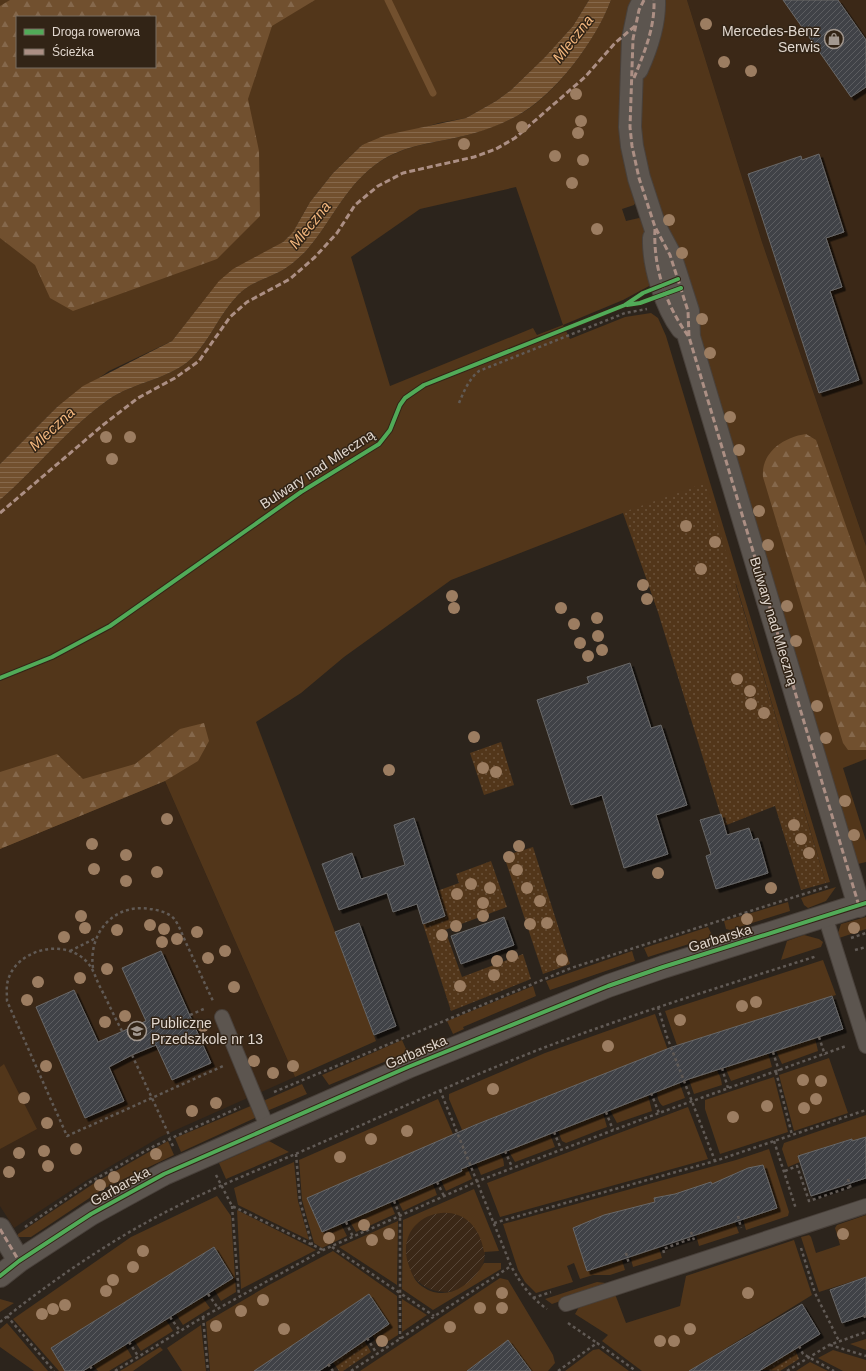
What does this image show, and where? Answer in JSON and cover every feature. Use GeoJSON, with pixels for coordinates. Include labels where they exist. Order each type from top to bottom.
{"type":"FeatureCollection","features":[{"type":"Feature","properties":{"kind":"street","name":"Bulwary nad Mleczną"},"geometry":{"type":"LineString","coordinates":[[644,0],[639,10],[633,39],[630,127],[632,146],[639,178],[655,228],[670,255],[688,311],[689,337],[862,905]]}},
{"type":"Feature","properties":{"kind":"street","name":"Bulwary nad Mleczną"},"geometry":{"type":"LineString","coordinates":[[632,81],[646,50],[653,24],[654,0]]}},
{"type":"Feature","properties":{"kind":"street","name":"Garbarska"},"geometry":{"type":"LineString","coordinates":[[0,1276],[19,1261],[126,1194],[164,1174],[408,1067],[602,989],[663,967],[862,905]]}},
{"type":"Feature","properties":{"kind":"street"},"geometry":{"type":"LineString","coordinates":[[0,1229],[19,1261]]}},
{"type":"Feature","properties":{"kind":"lane"},"geometry":{"type":"LineString","coordinates":[[825,916],[866,1046]]}},
{"type":"Feature","properties":{"kind":"lane"},"geometry":{"type":"LineString","coordinates":[[222,1017],[268,1129]]}},
{"type":"Feature","properties":{"kind":"lane"},"geometry":{"type":"LineString","coordinates":[[566,1304],[866,1206]]}},
{"type":"Feature","properties":{"kind":"path"},"geometry":{"type":"LineString","coordinates":[[459,403],[464,390],[479,371],[625,313],[650,309]]}},
{"type":"Feature","properties":{"kind":"path"},"geometry":{"type":"LineString","coordinates":[[93,969],[92,949],[96,938],[102,927],[119,912],[145,908],[166,913],[174,919],[179,926],[214,1004]]}},
{"type":"Feature","properties":{"kind":"path"},"geometry":{"type":"LineString","coordinates":[[0,1322],[44,1288],[112,1243],[163,1213],[440,1090],[542,1048],[658,1007],[826,953],[835,948],[842,941],[866,933]]}},
{"type":"Feature","properties":{"kind":"path"},"geometry":{"type":"LineString","coordinates":[[70,951],[96,938]]}},
{"type":"Feature","properties":{"kind":"path"},"geometry":{"type":"LineString","coordinates":[[122,1031],[93,969],[79,955],[57,948],[45,949],[32,953],[12,971],[8,980],[7,1001],[67,1136],[230,1063]]}},
{"type":"Feature","properties":{"kind":"path"},"geometry":{"type":"LineString","coordinates":[[190,1015],[208,1007]]}},
{"type":"Feature","properties":{"kind":"path"},"geometry":{"type":"LineString","coordinates":[[658,1007],[667,1037],[715,1161]]}},
{"type":"Feature","properties":{"kind":"path"},"geometry":{"type":"LineString","coordinates":[[819,1037],[825,1055]]}},
{"type":"Feature","properties":{"kind":"path"},"geometry":{"type":"LineString","coordinates":[[115,1371],[238,1296],[323,1250],[444,1196],[512,1166],[728,1088],[842,1049],[849,1044]]}},
{"type":"Feature","properties":{"kind":"path"},"geometry":{"type":"LineString","coordinates":[[773,1052],[792,1135]]}},
{"type":"Feature","properties":{"kind":"path"},"geometry":{"type":"LineString","coordinates":[[132,1055],[170,1137]]}},
{"type":"Feature","properties":{"kind":"path"},"geometry":{"type":"LineString","coordinates":[[722,1068],[728,1088]]}},
{"type":"Feature","properties":{"kind":"path"},"geometry":{"type":"LineString","coordinates":[[440,1090],[511,1266],[520,1282],[532,1298],[552,1312]]}},
{"type":"Feature","properties":{"kind":"path"},"geometry":{"type":"LineString","coordinates":[[652,1093],[659,1113]]}},
{"type":"Feature","properties":{"kind":"path"},"geometry":{"type":"LineString","coordinates":[[494,1223],[715,1161],[866,1110]]}},
{"type":"Feature","properties":{"kind":"path"},"geometry":{"type":"LineString","coordinates":[[606,1112],[613,1130]]}},
{"type":"Feature","properties":{"kind":"path"},"geometry":{"type":"LineString","coordinates":[[554,1132],[561,1149]]}},
{"type":"Feature","properties":{"kind":"path"},"geometry":{"type":"LineString","coordinates":[[774,1141],[798,1216]]}},
{"type":"Feature","properties":{"kind":"path"},"geometry":{"type":"LineString","coordinates":[[505,1152],[512,1166]]}},
{"type":"Feature","properties":{"kind":"path"},"geometry":{"type":"LineString","coordinates":[[296,1154],[300,1201],[312,1245]]}},
{"type":"Feature","properties":{"kind":"path"},"geometry":{"type":"LineString","coordinates":[[785,1171],[797,1166],[808,1201],[850,1187],[848,1180]]}},
{"type":"Feature","properties":{"kind":"path"},"geometry":{"type":"LineString","coordinates":[[437,1182],[444,1196]]}},
{"type":"Feature","properties":{"kind":"path"},"geometry":{"type":"LineString","coordinates":[[225,1192],[232,1206],[238,1296]]}},
{"type":"Feature","properties":{"kind":"path"},"geometry":{"type":"LineString","coordinates":[[394,1201],[400,1216],[400,1339]]}},
{"type":"Feature","properties":{"kind":"path"},"geometry":{"type":"LineString","coordinates":[[232,1206],[323,1250]]}},
{"type":"Feature","properties":{"kind":"path"},"geometry":{"type":"LineString","coordinates":[[346,1222],[353,1237]]}},
{"type":"Feature","properties":{"kind":"path"},"geometry":{"type":"LineString","coordinates":[[332,1246],[434,1316]]}},
{"type":"Feature","properties":{"kind":"path"},"geometry":{"type":"LineString","coordinates":[[805,1261],[815,1293],[839,1341]]}},
{"type":"Feature","properties":{"kind":"path"},"geometry":{"type":"LineString","coordinates":[[351,1371],[511,1266]]}},
{"type":"Feature","properties":{"kind":"path"},"geometry":{"type":"LineString","coordinates":[[208,1294],[218,1308]]}},
{"type":"Feature","properties":{"kind":"path"},"geometry":{"type":"LineString","coordinates":[[864,1315],[866,1320]]}},
{"type":"Feature","properties":{"kind":"path"},"geometry":{"type":"LineString","coordinates":[[7,1316],[54,1371]]}},
{"type":"Feature","properties":{"kind":"path"},"geometry":{"type":"LineString","coordinates":[[170,1317],[180,1331]]}},
{"type":"Feature","properties":{"kind":"path"},"geometry":{"type":"LineString","coordinates":[[203,1317],[208,1371]]}},
{"type":"Feature","properties":{"kind":"path"},"geometry":{"type":"LineString","coordinates":[[565,1321],[636,1371]]}},
{"type":"Feature","properties":{"kind":"path"},"geometry":{"type":"LineString","coordinates":[[787,1371],[830,1345],[866,1332]]}},
{"type":"Feature","properties":{"kind":"path"},"geometry":{"type":"LineString","coordinates":[[367,1338],[377,1354]]}},
{"type":"Feature","properties":{"kind":"path"},"geometry":{"type":"LineString","coordinates":[[129,1342],[138,1356]]}},
{"type":"Feature","properties":{"kind":"path"},"geometry":{"type":"LineString","coordinates":[[558,1371],[597,1343]]}},
{"type":"Feature","properties":{"kind":"path"},"geometry":{"type":"LineString","coordinates":[[830,1345],[866,1356]]}},
{"type":"Feature","properties":{"kind":"path"},"geometry":{"type":"LineString","coordinates":[[799,1346],[803,1354],[834,1371]]}},
{"type":"Feature","properties":{"kind":"path"},"geometry":{"type":"LineString","coordinates":[[328,1364],[333,1371]]}},
{"type":"Feature","properties":{"kind":"path"},"geometry":{"type":"LineString","coordinates":[[90,1366],[93,1371]]}},
{"type":"Feature","properties":{"kind":"shaded area"},"geometry":{"type":"Polygon","coordinates":[[[0,0],[589,0],[573,26],[545,57],[511,90],[496,101],[466,118],[439,123],[362,145],[333,173],[310,202],[293,232],[283,242],[219,282],[172,341],[109,371],[57,407],[0,464],[0,0]]]}},
{"type":"Feature","properties":{"kind":"shaded area"},"geometry":{"type":"Polygon","coordinates":[[[611,0],[637,0],[637,200],[634,205],[622,209],[626,221],[639,218],[643,220],[651,285],[623,300],[563,325],[570,339],[625,317],[651,313],[658,318],[666,336],[830,882],[826,883],[736,584],[657,609],[623,513],[451,580],[344,657],[301,693],[256,722],[376,1041],[295,1077],[165,781],[0,849],[0,500],[93,411],[118,394],[173,371],[192,358],[238,295],[251,285],[285,269],[303,254],[315,240],[346,195],[364,174],[375,165],[398,152],[410,148],[475,133],[512,119],[532,107],[560,81],[573,66],[585,49],[604,16],[611,0]],[[516,187],[420,209],[351,257],[390,386],[533,328],[537,335],[563,325],[516,187]]]}},
{"type":"Feature","properties":{"kind":"shaded area"},"geometry":{"type":"Polygon","coordinates":[[[661,0],[687,0],[762,242],[866,546],[866,759],[843,768],[866,841],[866,862],[858,864],[651,182],[644,154],[639,126],[639,94],[645,62],[661,0]]]}},
{"type":"Feature","properties":{"kind":"shaded area"},"geometry":{"type":"Polygon","coordinates":[[[687,0],[866,0],[866,546],[762,242],[687,0]]]}},
{"type":"Feature","properties":{"kind":"shaded area"},"geometry":{"type":"Polygon","coordinates":[[[705,483],[826,883],[801,890],[775,806],[724,826],[657,609],[624,512],[705,483]]]}},
{"type":"Feature","properties":{"kind":"shaded area"},"geometry":{"type":"Polygon","coordinates":[[[501,742],[514,785],[484,795],[470,753],[501,742]]]}},
{"type":"Feature","properties":{"kind":"shaded area","name":"Publiczne Przedszkole nr 13"},"geometry":{"type":"Polygon","coordinates":[[[165,781],[295,1077],[160,1137],[87,1180],[14,1228],[0,1206],[0,849],[165,781]]]}},
{"type":"Feature","properties":{"kind":"shaded area"},"geometry":{"type":"Polygon","coordinates":[[[533,847],[570,964],[543,974],[504,856],[533,847]]]}},
{"type":"Feature","properties":{"kind":"shaded area"},"geometry":{"type":"Polygon","coordinates":[[[491,861],[507,907],[445,930],[462,977],[523,954],[531,979],[451,1011],[423,924],[445,917],[437,891],[459,883],[456,874],[491,861]]]}},
{"type":"Feature","properties":{"kind":"shaded area"},"geometry":{"type":"Polygon","coordinates":[[[836,887],[826,901],[808,908],[804,905],[801,898],[836,887]]]}},
{"type":"Feature","properties":{"kind":"shaded area"},"geometry":{"type":"Polygon","coordinates":[[[788,902],[790,911],[730,930],[726,929],[724,921],[788,902]]]}},
{"type":"Feature","properties":{"kind":"shaded area"},"geometry":{"type":"Polygon","coordinates":[[[866,917],[866,929],[839,938],[838,933],[841,924],[866,917]]]}},
{"type":"Feature","properties":{"kind":"shaded area"},"geometry":{"type":"Polygon","coordinates":[[[708,927],[711,933],[708,938],[648,957],[644,948],[708,927]]]}},
{"type":"Feature","properties":{"kind":"shaded area"},"geometry":{"type":"Polygon","coordinates":[[[804,935],[819,939],[823,942],[821,947],[781,960],[787,941],[804,935]]]}},
{"type":"Feature","properties":{"kind":"shaded area"},"geometry":{"type":"Polygon","coordinates":[[[632,951],[635,961],[550,990],[546,981],[632,951]]]}},
{"type":"Feature","properties":{"kind":"shaded area"},"geometry":{"type":"Polygon","coordinates":[[[823,960],[836,995],[689,1042],[718,1072],[722,1085],[694,1094],[665,1011],[823,960]]]}},
{"type":"Feature","properties":{"kind":"shaded area"},"geometry":{"type":"Polygon","coordinates":[[[533,986],[536,996],[463,1027],[464,1029],[453,1034],[447,1021],[533,986]]]}},
{"type":"Feature","properties":{"kind":"shaded area"},"geometry":{"type":"Polygon","coordinates":[[[655,1014],[685,1098],[663,1106],[659,1102],[657,1095],[657,1080],[663,1051],[469,1127],[491,1144],[503,1160],[504,1166],[481,1175],[449,1099],[449,1094],[545,1053],[655,1014]]]}},
{"type":"Feature","properties":{"kind":"shaded area"},"geometry":{"type":"Polygon","coordinates":[[[815,1038],[818,1051],[782,1064],[776,1051],[815,1038]]]}},
{"type":"Feature","properties":{"kind":"shaded area"},"geometry":{"type":"Polygon","coordinates":[[[402,1040],[406,1049],[403,1054],[329,1085],[322,1075],[402,1040]]]}},
{"type":"Feature","properties":{"kind":"shaded area"},"geometry":{"type":"Polygon","coordinates":[[[768,1053],[772,1067],[731,1081],[725,1067],[768,1053]]]}},
{"type":"Feature","properties":{"kind":"shaded area"},"geometry":{"type":"Polygon","coordinates":[[[829,1058],[848,1113],[794,1131],[779,1075],[829,1058]]]}},
{"type":"Feature","properties":{"kind":"shaded area"},"geometry":{"type":"Polygon","coordinates":[[[4,1064],[37,1129],[0,1149],[0,1067],[4,1064]]]}},
{"type":"Feature","properties":{"kind":"shaded area"},"geometry":{"type":"Polygon","coordinates":[[[774,1077],[788,1132],[720,1154],[705,1109],[705,1100],[774,1077]]]}},
{"type":"Feature","properties":{"kind":"shaded area"},"geometry":{"type":"Polygon","coordinates":[[[302,1084],[307,1094],[267,1111],[263,1101],[302,1084]]]}},
{"type":"Feature","properties":{"kind":"shaded area"},"geometry":{"type":"Polygon","coordinates":[[[648,1095],[652,1111],[617,1123],[610,1110],[648,1095]]]}},
{"type":"Feature","properties":{"kind":"shaded area"},"geometry":{"type":"Polygon","coordinates":[[[438,1099],[472,1179],[446,1191],[441,1180],[462,1171],[447,1138],[307,1198],[322,1232],[341,1224],[347,1236],[322,1248],[314,1243],[302,1200],[299,1160],[438,1099]]]}},
{"type":"Feature","properties":{"kind":"shaded area"},"geometry":{"type":"Polygon","coordinates":[[[253,1105],[257,1117],[181,1152],[175,1138],[253,1105]]]}},
{"type":"Feature","properties":{"kind":"shaded area"},"geometry":{"type":"Polygon","coordinates":[[[688,1107],[708,1159],[500,1217],[487,1183],[688,1107]]]}},
{"type":"Feature","properties":{"kind":"shaded area"},"geometry":{"type":"Polygon","coordinates":[[[603,1113],[607,1127],[566,1143],[562,1141],[558,1131],[603,1113]]]}},
{"type":"Feature","properties":{"kind":"shaded area"},"geometry":{"type":"Polygon","coordinates":[[[866,1115],[866,1137],[852,1141],[851,1139],[813,1151],[801,1158],[799,1153],[800,1162],[788,1167],[782,1149],[784,1143],[866,1115]]]}},
{"type":"Feature","properties":{"kind":"shaded area"},"geometry":{"type":"Polygon","coordinates":[[[550,1134],[555,1147],[515,1162],[508,1150],[550,1134]]]}},
{"type":"Feature","properties":{"kind":"shaded area"},"geometry":{"type":"Polygon","coordinates":[[[168,1141],[174,1155],[103,1189],[31,1237],[17,1237],[18,1234],[93,1184],[168,1141]]]}},
{"type":"Feature","properties":{"kind":"shaded area"},"geometry":{"type":"Polygon","coordinates":[[[269,1141],[289,1152],[226,1179],[219,1163],[269,1141]]]}},
{"type":"Feature","properties":{"kind":"shaded area"},"geometry":{"type":"Polygon","coordinates":[[[769,1149],[789,1212],[788,1216],[746,1230],[743,1219],[762,1211],[763,1213],[777,1208],[763,1166],[747,1168],[734,1174],[735,1178],[712,1185],[710,1182],[711,1187],[669,1199],[668,1195],[654,1198],[656,1206],[643,1210],[641,1205],[642,1210],[576,1232],[573,1227],[587,1271],[601,1267],[601,1265],[622,1260],[625,1270],[610,1275],[593,1275],[580,1279],[574,1263],[567,1266],[573,1282],[536,1293],[525,1282],[518,1270],[503,1224],[736,1160],[769,1149]]]}},
{"type":"Feature","properties":{"kind":"shaded area"},"geometry":{"type":"Polygon","coordinates":[[[294,1162],[298,1201],[309,1240],[238,1205],[234,1188],[294,1162]]]}},
{"type":"Feature","properties":{"kind":"shaded area"},"geometry":{"type":"Polygon","coordinates":[[[433,1184],[437,1195],[403,1211],[397,1199],[433,1184]]]}},
{"type":"Feature","properties":{"kind":"shaded area"},"geometry":{"type":"Polygon","coordinates":[[[474,1189],[499,1251],[484,1252],[477,1232],[466,1219],[451,1213],[436,1214],[422,1220],[412,1230],[406,1245],[408,1263],[413,1276],[419,1284],[428,1290],[438,1293],[447,1293],[464,1285],[472,1279],[484,1263],[501,1263],[501,1269],[433,1310],[402,1289],[403,1220],[474,1189]]]}},
{"type":"Feature","properties":{"kind":"shaded area"},"geometry":{"type":"Polygon","coordinates":[[[217,1196],[231,1216],[236,1292],[221,1301],[214,1289],[233,1278],[214,1247],[51,1348],[65,1371],[59,1371],[13,1319],[131,1237],[217,1196]]]}},
{"type":"Feature","properties":{"kind":"shaded area"},"geometry":{"type":"Polygon","coordinates":[[[390,1202],[395,1214],[356,1232],[349,1220],[390,1202]]]}},
{"type":"Feature","properties":{"kind":"shaded area"},"geometry":{"type":"Polygon","coordinates":[[[237,1210],[316,1250],[241,1289],[237,1210]]]}},
{"type":"Feature","properties":{"kind":"shaded area"},"geometry":{"type":"Polygon","coordinates":[[[445,1212],[460,1215],[473,1224],[482,1237],[485,1252],[482,1267],[473,1280],[460,1289],[445,1292],[430,1289],[417,1280],[408,1267],[405,1252],[408,1237],[417,1224],[430,1215],[445,1212]]]}},
{"type":"Feature","properties":{"kind":"shaded area"},"geometry":{"type":"Polygon","coordinates":[[[866,1215],[866,1277],[819,1292],[801,1237],[809,1235],[811,1237],[816,1253],[840,1245],[835,1228],[837,1225],[866,1215]]]}},
{"type":"Feature","properties":{"kind":"shaded area"},"geometry":{"type":"Polygon","coordinates":[[[734,1220],[739,1233],[699,1246],[696,1235],[722,1227],[722,1225],[734,1220]]]}},
{"type":"Feature","properties":{"kind":"shaded area"},"geometry":{"type":"Polygon","coordinates":[[[398,1221],[397,1285],[339,1247],[398,1221]]]}},
{"type":"Feature","properties":{"kind":"shaded area"},"geometry":{"type":"Polygon","coordinates":[[[794,1240],[812,1295],[689,1371],[642,1371],[602,1341],[608,1335],[575,1314],[579,1307],[615,1294],[626,1323],[680,1306],[686,1276],[794,1240]]]}},
{"type":"Feature","properties":{"kind":"shaded area"},"geometry":{"type":"Polygon","coordinates":[[[659,1248],[662,1258],[633,1267],[630,1255],[659,1248]]]}},
{"type":"Feature","properties":{"kind":"shaded area"},"geometry":{"type":"Polygon","coordinates":[[[333,1251],[397,1296],[398,1335],[379,1347],[372,1335],[389,1323],[369,1294],[254,1371],[210,1371],[206,1322],[269,1285],[333,1251]]]}},
{"type":"Feature","properties":{"kind":"shaded area"},"geometry":{"type":"Polygon","coordinates":[[[500,1278],[508,1280],[553,1355],[555,1363],[548,1371],[525,1371],[529,1368],[508,1340],[467,1371],[360,1371],[500,1278]]]}},
{"type":"Feature","properties":{"kind":"shaded area"},"geometry":{"type":"Polygon","coordinates":[[[597,1282],[606,1283],[606,1285],[552,1304],[545,1299],[597,1282]]]}},
{"type":"Feature","properties":{"kind":"shaded area"},"geometry":{"type":"Polygon","coordinates":[[[202,1297],[210,1308],[183,1325],[176,1314],[202,1297]]]}},
{"type":"Feature","properties":{"kind":"shaded area"},"geometry":{"type":"Polygon","coordinates":[[[0,1299],[14,1303],[0,1312],[0,1299]]]}},
{"type":"Feature","properties":{"kind":"shaded area"},"geometry":{"type":"Polygon","coordinates":[[[402,1299],[427,1315],[402,1332],[402,1299]]]}},
{"type":"Feature","properties":{"kind":"shaded area"},"geometry":{"type":"Polygon","coordinates":[[[166,1320],[173,1331],[141,1351],[134,1340],[166,1320]]]}},
{"type":"Feature","properties":{"kind":"shaded area"},"geometry":{"type":"Polygon","coordinates":[[[7,1323],[48,1371],[34,1371],[0,1347],[0,1329],[7,1323]]]}},
{"type":"Feature","properties":{"kind":"shaded area"},"geometry":{"type":"Polygon","coordinates":[[[201,1325],[206,1371],[182,1371],[167,1348],[201,1325]]]}},
{"type":"Feature","properties":{"kind":"shaded area"},"geometry":{"type":"Polygon","coordinates":[[[866,1339],[866,1350],[850,1344],[866,1339]]]}},
{"type":"Feature","properties":{"kind":"shaded area"},"geometry":{"type":"Polygon","coordinates":[[[364,1340],[371,1352],[343,1371],[339,1371],[333,1362],[364,1340]]]}},
{"type":"Feature","properties":{"kind":"shaded area"},"geometry":{"type":"Polygon","coordinates":[[[125,1345],[132,1357],[109,1371],[98,1371],[93,1365],[125,1345]]]}},
{"type":"Feature","properties":{"kind":"shaded area"},"geometry":{"type":"Polygon","coordinates":[[[160,1347],[163,1350],[133,1371],[120,1371],[160,1347]]]}},
{"type":"Feature","properties":{"kind":"shaded area"},"geometry":{"type":"Polygon","coordinates":[[[599,1349],[629,1371],[565,1371],[593,1350],[599,1349]]]}},
{"type":"Feature","properties":{"kind":"shaded area"},"geometry":{"type":"Polygon","coordinates":[[[795,1349],[799,1359],[780,1371],[760,1370],[795,1349]]]}},
{"type":"Feature","properties":{"kind":"shaded area"},"geometry":{"type":"Polygon","coordinates":[[[833,1350],[866,1360],[866,1371],[843,1371],[818,1358],[833,1350]]]}},
{"type":"Feature","properties":{"kind":"shaded area"},"geometry":{"type":"Polygon","coordinates":[[[810,1362],[828,1371],[796,1371],[810,1362]]]}},
{"type":"Feature","properties":{"kind":"green space"},"geometry":{"type":"Polygon","coordinates":[[[10,0],[315,0],[272,26],[248,99],[259,151],[260,216],[217,259],[73,311],[50,298],[35,265],[0,238],[0,6],[10,0]]]}},
{"type":"Feature","properties":{"kind":"green space"},"geometry":{"type":"Polygon","coordinates":[[[806,434],[816,440],[866,583],[866,750],[848,750],[843,743],[763,477],[763,468],[766,460],[776,447],[790,438],[806,434]]]}},
{"type":"Feature","properties":{"kind":"green space"},"geometry":{"type":"Polygon","coordinates":[[[204,723],[209,741],[198,761],[165,781],[0,849],[0,772],[57,754],[83,779],[135,764],[180,729],[204,723]]]}},
{"type":"Feature","properties":{"kind":"water","name":"Mleczna"},"geometry":{"type":"Polygon","coordinates":[[[589,0],[611,0],[595,33],[573,66],[560,81],[532,106],[517,116],[496,126],[462,136],[410,148],[398,152],[375,165],[364,174],[346,195],[315,240],[303,254],[285,269],[251,285],[238,295],[192,358],[173,371],[118,394],[93,411],[0,500],[0,464],[57,407],[83,386],[172,341],[219,281],[233,269],[283,242],[293,232],[310,202],[333,173],[362,145],[386,135],[466,118],[496,101],[511,90],[545,57],[573,26],[589,0]]]}},
{"type":"Feature","properties":{"kind":"building"},"geometry":{"type":"Polygon","coordinates":[[[783,0],[838,0],[866,40],[866,87],[851,97],[783,0]]]}},
{"type":"Feature","properties":{"kind":"building"},"geometry":{"type":"Polygon","coordinates":[[[819,154],[844,232],[826,238],[842,287],[830,291],[859,380],[819,393],[748,174],[801,156],[802,160],[819,154]]]}},
{"type":"Feature","properties":{"kind":"building"},"geometry":{"type":"Polygon","coordinates":[[[630,663],[651,728],[661,725],[687,805],[656,815],[668,854],[624,868],[602,795],[571,805],[537,700],[589,683],[587,677],[630,663]]]}},
{"type":"Feature","properties":{"kind":"building"},"geometry":{"type":"Polygon","coordinates":[[[721,814],[727,835],[749,828],[753,840],[758,838],[768,873],[716,889],[706,856],[711,854],[700,820],[721,814]]]}},
{"type":"Feature","properties":{"kind":"building"},"geometry":{"type":"Polygon","coordinates":[[[414,818],[445,916],[423,924],[417,904],[393,912],[387,893],[339,910],[322,864],[352,853],[361,879],[405,865],[394,825],[414,818]]]}},
{"type":"Feature","properties":{"kind":"building"},"geometry":{"type":"Polygon","coordinates":[[[504,917],[514,945],[461,964],[451,936],[504,917]]]}},
{"type":"Feature","properties":{"kind":"building"},"geometry":{"type":"Polygon","coordinates":[[[359,923],[396,1026],[374,1035],[335,932],[359,923]]]}},
{"type":"Feature","properties":{"kind":"building"},"geometry":{"type":"Polygon","coordinates":[[[161,951],[211,1063],[172,1080],[156,1045],[132,1055],[109,1067],[124,1101],[85,1118],[36,1007],[74,990],[98,1042],[146,1021],[122,968],[161,951]]]}},
{"type":"Feature","properties":{"kind":"building"},"geometry":{"type":"Polygon","coordinates":[[[832,996],[843,1029],[689,1079],[461,1169],[462,1171],[322,1232],[307,1198],[475,1125],[672,1047],[832,996]]]}},
{"type":"Feature","properties":{"kind":"building"},"geometry":{"type":"Polygon","coordinates":[[[866,1137],[866,1178],[811,1196],[798,1156],[852,1139],[852,1141],[866,1137]]]}},
{"type":"Feature","properties":{"kind":"building"},"geometry":{"type":"Polygon","coordinates":[[[763,1165],[777,1208],[587,1271],[573,1228],[604,1215],[655,1202],[654,1198],[675,1194],[711,1182],[712,1184],[748,1168],[763,1165]]]}},
{"type":"Feature","properties":{"kind":"building"},"geometry":{"type":"Polygon","coordinates":[[[214,1247],[233,1278],[83,1371],[65,1371],[51,1348],[214,1247]]]}},
{"type":"Feature","properties":{"kind":"building"},"geometry":{"type":"Polygon","coordinates":[[[866,1277],[866,1315],[842,1323],[830,1290],[866,1277]]]}},
{"type":"Feature","properties":{"kind":"building"},"geometry":{"type":"Polygon","coordinates":[[[369,1294],[389,1324],[333,1362],[319,1371],[254,1371],[369,1294]]]}},
{"type":"Feature","properties":{"kind":"building"},"geometry":{"type":"Polygon","coordinates":[[[802,1304],[820,1334],[759,1371],[689,1371],[802,1304]]]}},
{"type":"Feature","properties":{"kind":"building"},"geometry":{"type":"Polygon","coordinates":[[[508,1340],[531,1371],[467,1371],[508,1340]]]}},
{"type":"Feature","properties":{"kind":"waterway"},"geometry":{"type":"LineString","coordinates":[[388,0],[433,93]]}},
{"type":"Feature","properties":{"kind":"marked path"},"geometry":{"type":"LineString","coordinates":[[644,0],[639,10],[633,39],[630,127],[632,146],[639,178],[655,227],[670,255],[688,311],[689,337],[859,906]]}},
{"type":"Feature","properties":{"kind":"marked path"},"geometry":{"type":"LineString","coordinates":[[634,78],[651,30],[654,0]]}},
{"type":"Feature","properties":{"kind":"marked path"},"geometry":{"type":"LineString","coordinates":[[0,513],[103,425],[138,398],[175,378],[199,361],[230,317],[247,302],[290,279],[315,257],[337,233],[355,205],[378,186],[403,173],[474,157],[496,149],[515,138],[585,77],[615,43],[635,26]]}},
{"type":"Feature","properties":{"kind":"marked path"},"geometry":{"type":"LineString","coordinates":[[655,229],[656,258],[663,286],[674,312],[689,337]]}},
{"type":"Feature","properties":{"kind":"marked path"},"geometry":{"type":"LineString","coordinates":[[0,1229],[19,1261]]}},
{"type":"Feature","properties":{"kind":"cycle path"},"geometry":{"type":"LineString","coordinates":[[0,678],[52,657],[110,626],[301,492],[379,444],[390,430],[400,405],[405,398],[424,385],[625,305],[643,293],[678,279]]}},
{"type":"Feature","properties":{"kind":"cycle path"},"geometry":{"type":"LineString","coordinates":[[627,305],[640,303],[681,288]]}},
{"type":"Feature","properties":{"kind":"cycle path"},"geometry":{"type":"LineString","coordinates":[[0,1276],[19,1261],[91,1214],[164,1174],[408,1067],[608,986],[663,967],[866,903]]}},
{"type":"Feature","properties":{"kind":"place","name":"Mercedes-Benz Serwis"},"geometry":{"type":"Point","coordinates":[834,39]}},
{"type":"Feature","properties":{"kind":"place","name":"Publiczne Przedszkole nr 13"},"geometry":{"type":"Point","coordinates":[137,1031]}}]}
